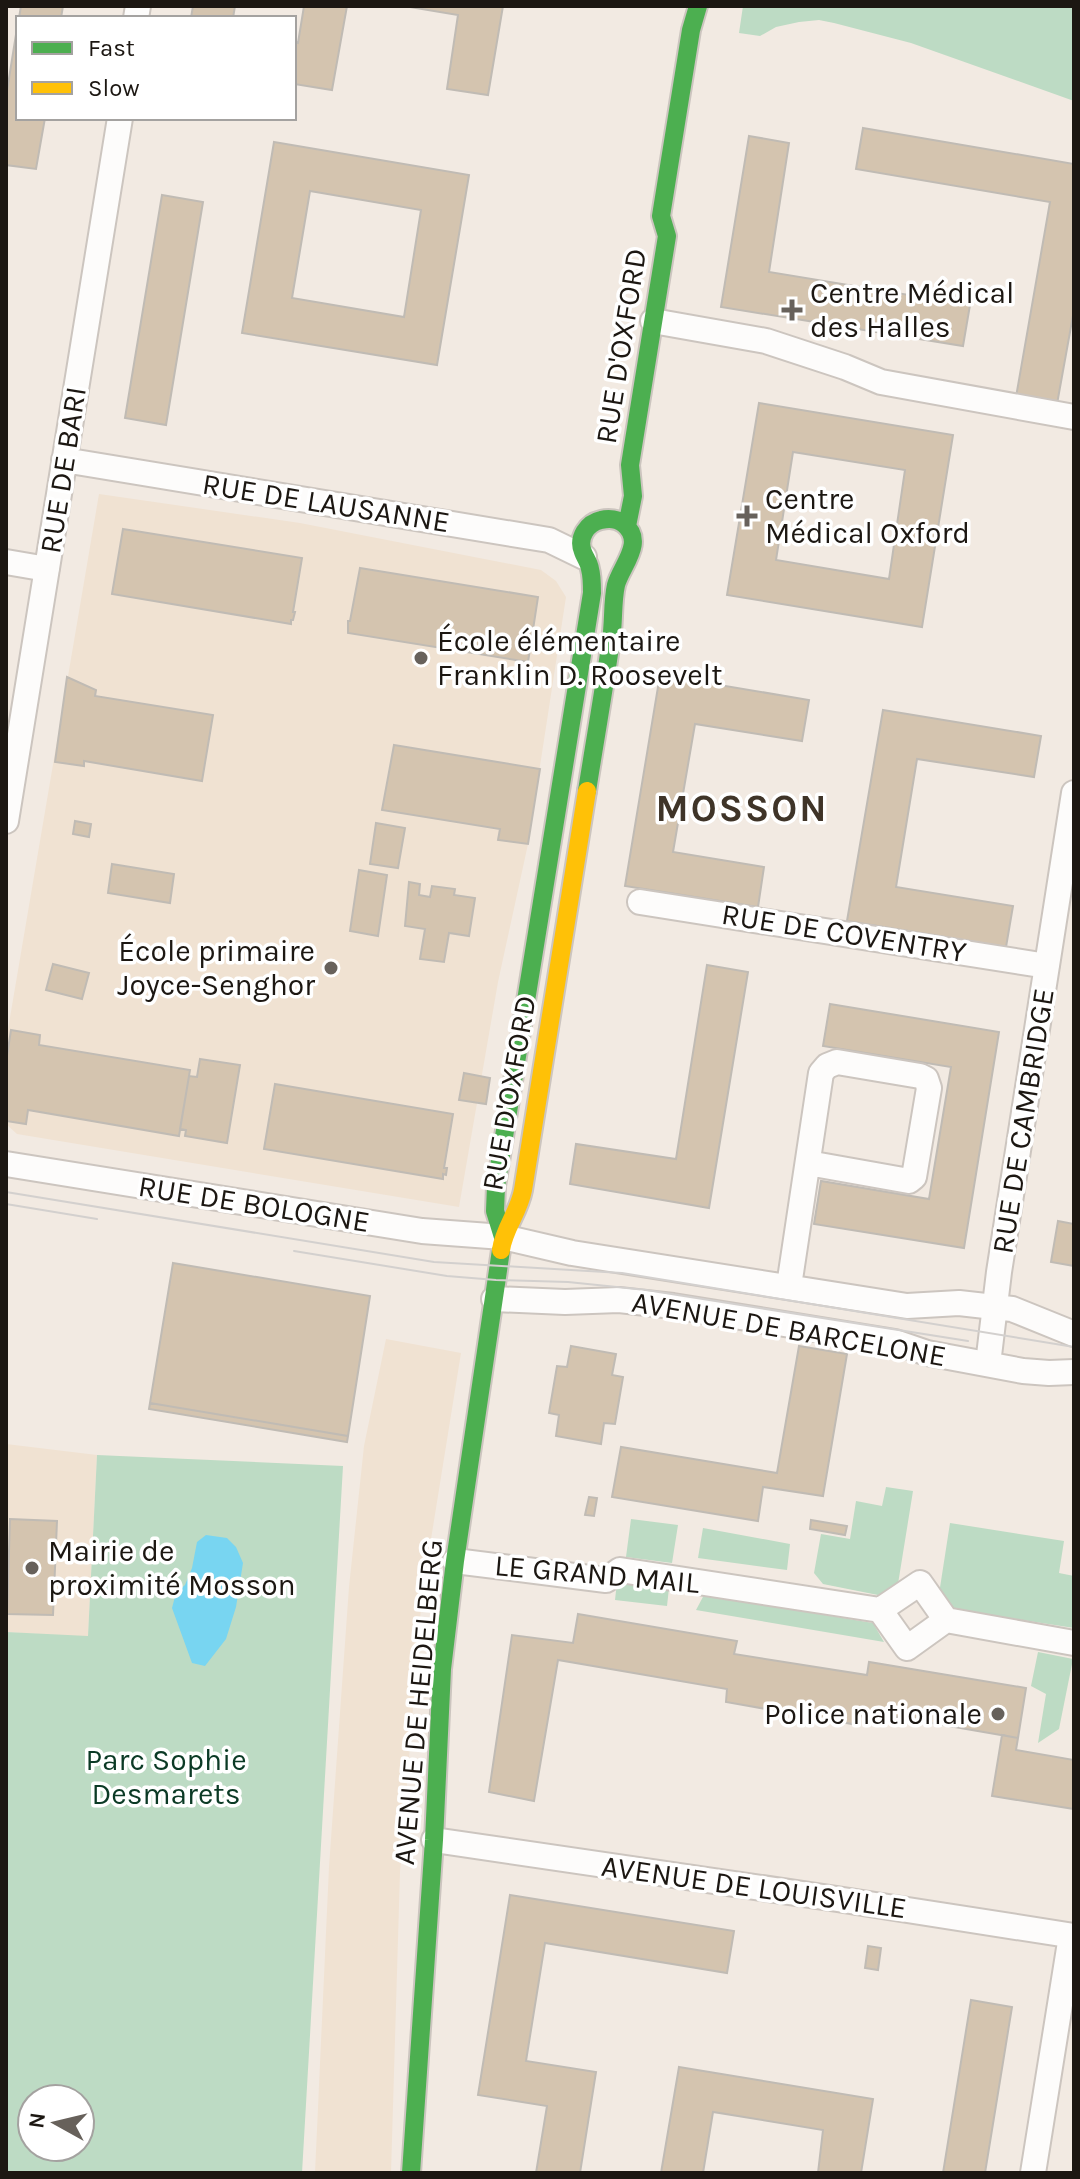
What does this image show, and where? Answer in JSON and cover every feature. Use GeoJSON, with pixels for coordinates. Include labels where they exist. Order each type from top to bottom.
{"type":"FeatureCollection","features":[{"type":"Feature","properties":{"kind":"street","name":"RUE D'OXFORD"},"geometry":{"type":"LineString","coordinates":[[627,526],[633,489],[623,471],[667,236],[661,216],[691,30],[698,6]]}},
{"type":"Feature","properties":{"kind":"street","name":"RUE DE BARI"},"geometry":{"type":"LineString","coordinates":[[6,821],[120,120]]}},
{"type":"Feature","properties":{"kind":"street","name":"RUE D'OXFORD"},"geometry":{"type":"LineString","coordinates":[[667,236],[680,219]]}},
{"type":"Feature","properties":{"kind":"street"},"geometry":{"type":"LineString","coordinates":[[653,321],[766,341],[881,382],[1074,417]]}},
{"type":"Feature","properties":{"kind":"street","name":"RUE DE LAUSANNE"},"geometry":{"type":"LineString","coordinates":[[64,460],[549,540],[587,560]]}},
{"type":"Feature","properties":{"kind":"street","name":"RUE D'OXFORD"},"geometry":{"type":"LineString","coordinates":[[600,512],[627,526],[634,547],[617,582],[612,635],[520,1206],[503,1237],[495,1211],[496,1186],[592,593],[587,560],[581,549],[584,531],[600,512]]}},
{"type":"Feature","properties":{"kind":"street"},"geometry":{"type":"LineString","coordinates":[[587,560],[597,569],[606,571],[623,566]]}},
{"type":"Feature","properties":{"kind":"street"},"geometry":{"type":"LineString","coordinates":[[6,562],[47,569]]}},
{"type":"Feature","properties":{"kind":"street","name":"RUE DE CAMBRIDGE"},"geometry":{"type":"LineString","coordinates":[[995,1307],[1074,793]]}},
{"type":"Feature","properties":{"kind":"street","name":"RUE DE COVENTRY"},"geometry":{"type":"LineString","coordinates":[[640,902],[1047,966]]}},
{"type":"Feature","properties":{"kind":"street"},"geometry":{"type":"LineString","coordinates":[[789,1286],[821,1073],[837,1062],[926,1079],[929,1088],[914,1177],[909,1181],[808,1163]]}},
{"type":"Feature","properties":{"kind":"street","name":"RUE DE BOLOGNE"},"geometry":{"type":"LineString","coordinates":[[6,1164],[422,1231],[503,1237]]}},
{"type":"Feature","properties":{"kind":"street","name":"AVENUE DE BARCELONE"},"geometry":{"type":"LineString","coordinates":[[503,1237],[572,1253],[907,1306],[959,1303],[1012,1309],[1074,1334]]}},
{"type":"Feature","properties":{"kind":"street","name":"AVENUE DE HEIDELBERG"},"geometry":{"type":"LineString","coordinates":[[411,2173],[434,1840],[442,1669],[503,1237]]}},
{"type":"Feature","properties":{"kind":"street","name":"AVENUE DE BARCELONE"},"geometry":{"type":"LineString","coordinates":[[494,1299],[565,1302],[619,1300],[673,1306],[895,1342],[915,1350],[1023,1371],[1074,1372]]}},
{"type":"Feature","properties":{"kind":"street","name":"AVENUE DE BARCELONE"},"geometry":{"type":"LineString","coordinates":[[988,1364],[995,1307]]}},
{"type":"Feature","properties":{"kind":"street","name":"LE GRAND MAIL"},"geometry":{"type":"LineString","coordinates":[[455,1561],[606,1580],[620,1570],[880,1610]]}},
{"type":"Feature","properties":{"kind":"street"},"geometry":{"type":"LineString","coordinates":[[946,1620],[907,1648],[880,1610],[920,1583],[946,1620],[1074,1643]]}},
{"type":"Feature","properties":{"kind":"street","name":"AVENUE DE LOUISVILLE"},"geometry":{"type":"LineString","coordinates":[[434,1840],[1073,1936]]}},
{"type":"Feature","properties":{"kind":"street"},"geometry":{"type":"LineString","coordinates":[[1033,2173],[1073,1936]]}},
{"type":"Feature","properties":{"kind":"shaded area"},"geometry":{"type":"Polygon","coordinates":[[[99,494],[300,523],[541,570],[556,581],[566,597],[528,844],[498,982],[459,1207],[17,1134],[6,1124],[6,1041],[99,494]]]}},
{"type":"Feature","properties":{"kind":"shaded area"},"geometry":{"type":"Polygon","coordinates":[[[386,1339],[461,1353],[422,1595],[400,1872],[391,2173],[315,2173],[329,1867],[349,1587],[364,1446],[386,1339]]]}},
{"type":"Feature","properties":{"kind":"shaded area"},"geometry":{"type":"Polygon","coordinates":[[[6,1444],[97,1455],[88,1637],[6,1632],[6,1444]]]}},
{"type":"Feature","properties":{"kind":"green space"},"geometry":{"type":"Polygon","coordinates":[[[743,6],[1074,6],[1074,101],[911,43],[834,23],[819,20],[799,22],[776,27],[760,36],[739,33],[743,6]]]}},
{"type":"Feature","properties":{"kind":"green space","name":"Parc Sophie Desmarets"},"geometry":{"type":"Polygon","coordinates":[[[97,1455],[343,1466],[302,2173],[6,2173],[6,1632],[88,1636],[97,1455]]]}},
{"type":"Feature","properties":{"kind":"green space"},"geometry":{"type":"Polygon","coordinates":[[[886,1487],[913,1491],[898,1584],[878,1595],[823,1584],[814,1573],[821,1534],[850,1539],[856,1501],[882,1506],[886,1487]]]}},
{"type":"Feature","properties":{"kind":"green space"},"geometry":{"type":"Polygon","coordinates":[[[631,1519],[678,1525],[672,1563],[626,1557],[631,1519]]]}},
{"type":"Feature","properties":{"kind":"green space"},"geometry":{"type":"Polygon","coordinates":[[[950,1523],[1064,1541],[1059,1573],[1074,1576],[1074,1628],[951,1609],[939,1594],[950,1523]]]}},
{"type":"Feature","properties":{"kind":"green space"},"geometry":{"type":"Polygon","coordinates":[[[703,1528],[790,1544],[787,1570],[698,1558],[703,1528]]]}},
{"type":"Feature","properties":{"kind":"green space"},"geometry":{"type":"Polygon","coordinates":[[[617,1582],[669,1588],[667,1606],[615,1600],[617,1582]]]}},
{"type":"Feature","properties":{"kind":"green space"},"geometry":{"type":"Polygon","coordinates":[[[704,1595],[873,1623],[884,1642],[696,1610],[704,1595]]]}},
{"type":"Feature","properties":{"kind":"green space"},"geometry":{"type":"Polygon","coordinates":[[[1038,1652],[1073,1659],[1059,1729],[1038,1743],[1046,1694],[1031,1686],[1038,1652]]]}},
{"type":"Feature","properties":{"kind":"water"},"geometry":{"type":"Polygon","coordinates":[[[206,1535],[227,1538],[236,1547],[243,1563],[236,1607],[226,1639],[205,1666],[192,1663],[172,1608],[176,1593],[185,1585],[192,1568],[197,1542],[206,1535]]]}},
{"type":"Feature","properties":{"kind":"building"},"geometry":{"type":"Polygon","coordinates":[[[21,6],[63,6],[61,16],[19,16],[21,6]]]}},
{"type":"Feature","properties":{"kind":"building"},"geometry":{"type":"Polygon","coordinates":[[[193,6],[235,6],[233,16],[191,16],[193,6]]]}},
{"type":"Feature","properties":{"kind":"building"},"geometry":{"type":"Polygon","coordinates":[[[304,6],[347,6],[332,90],[296,84],[304,6]]]}},
{"type":"Feature","properties":{"kind":"building"},"geometry":{"type":"Polygon","coordinates":[[[404,6],[503,6],[488,95],[447,89],[458,15],[404,6]]]}},
{"type":"Feature","properties":{"kind":"building"},"geometry":{"type":"Polygon","coordinates":[[[16,34],[16,120],[45,120],[36,169],[6,165],[6,97],[16,34]]]}},
{"type":"Feature","properties":{"kind":"building"},"geometry":{"type":"Polygon","coordinates":[[[863,128],[1074,164],[1074,310],[1057,404],[1016,397],[1050,202],[856,169],[863,128]]]}},
{"type":"Feature","properties":{"kind":"building"},"geometry":{"type":"Polygon","coordinates":[[[749,136],[789,143],[769,272],[970,305],[963,346],[721,307],[749,136]]]}},
{"type":"Feature","properties":{"kind":"building"},"geometry":{"type":"Polygon","coordinates":[[[274,142],[469,175],[437,365],[242,333],[274,142]],[[310,191],[292,298],[404,317],[421,210],[310,191]]]}},
{"type":"Feature","properties":{"kind":"building"},"geometry":{"type":"Polygon","coordinates":[[[162,195],[203,202],[166,425],[125,418],[162,195]]]}},
{"type":"Feature","properties":{"kind":"building"},"geometry":{"type":"Polygon","coordinates":[[[759,403],[953,435],[922,627],[727,595],[759,403]],[[793,452],[776,560],[889,579],[905,470],[793,452]]]}},
{"type":"Feature","properties":{"kind":"building"},"geometry":{"type":"Polygon","coordinates":[[[123,529],[302,558],[291,624],[112,594],[123,529]]]}},
{"type":"Feature","properties":{"kind":"building"},"geometry":{"type":"Polygon","coordinates":[[[360,568],[538,597],[528,662],[348,633],[360,568]]]}},
{"type":"Feature","properties":{"kind":"building"},"geometry":{"type":"Polygon","coordinates":[[[660,675],[809,700],[802,741],[695,724],[673,852],[764,867],[758,907],[625,886],[660,675]]]}},
{"type":"Feature","properties":{"kind":"building"},"geometry":{"type":"Polygon","coordinates":[[[67,677],[96,690],[95,696],[213,715],[202,781],[84,761],[84,766],[55,762],[67,677]]]}},
{"type":"Feature","properties":{"kind":"building"},"geometry":{"type":"Polygon","coordinates":[[[883,710],[1041,736],[1034,777],[917,759],[896,887],[1013,906],[1006,947],[847,921],[883,710]]]}},
{"type":"Feature","properties":{"kind":"building"},"geometry":{"type":"Polygon","coordinates":[[[394,745],[540,769],[528,844],[498,840],[500,829],[382,810],[394,745]]]}},
{"type":"Feature","properties":{"kind":"building"},"geometry":{"type":"Polygon","coordinates":[[[75,821],[91,824],[89,837],[73,834],[75,821]]]}},
{"type":"Feature","properties":{"kind":"building"},"geometry":{"type":"Polygon","coordinates":[[[376,823],[405,828],[398,868],[370,864],[376,823]]]}},
{"type":"Feature","properties":{"kind":"building"},"geometry":{"type":"Polygon","coordinates":[[[112,864],[174,874],[170,903],[108,893],[112,864]]]}},
{"type":"Feature","properties":{"kind":"building"},"geometry":{"type":"Polygon","coordinates":[[[359,870],[387,875],[378,936],[350,931],[359,870]]]}},
{"type":"Feature","properties":{"kind":"building"},"geometry":{"type":"Polygon","coordinates":[[[409,882],[420,884],[419,895],[430,897],[432,886],[455,889],[454,895],[475,898],[469,936],[449,933],[444,962],[420,959],[425,929],[405,926],[409,882]]]}},
{"type":"Feature","properties":{"kind":"building"},"geometry":{"type":"Polygon","coordinates":[[[53,964],[89,973],[82,999],[46,990],[53,964]]]}},
{"type":"Feature","properties":{"kind":"building"},"geometry":{"type":"Polygon","coordinates":[[[707,965],[748,972],[709,1208],[570,1184],[576,1144],[676,1159],[707,965]]]}},
{"type":"Feature","properties":{"kind":"building"},"geometry":{"type":"Polygon","coordinates":[[[830,1004],[999,1032],[964,1248],[814,1224],[821,1181],[929,1199],[951,1067],[823,1046],[830,1004]]]}},
{"type":"Feature","properties":{"kind":"building"},"geometry":{"type":"Polygon","coordinates":[[[11,1030],[40,1035],[39,1045],[190,1070],[179,1136],[28,1110],[26,1124],[6,1121],[6,1062],[11,1030]]]}},
{"type":"Feature","properties":{"kind":"building"},"geometry":{"type":"Polygon","coordinates":[[[200,1059],[240,1065],[227,1143],[185,1136],[186,1130],[180,1129],[189,1076],[197,1077],[200,1059]]]}},
{"type":"Feature","properties":{"kind":"building"},"geometry":{"type":"Polygon","coordinates":[[[464,1073],[490,1078],[486,1104],[459,1100],[464,1073]]]}},
{"type":"Feature","properties":{"kind":"building"},"geometry":{"type":"Polygon","coordinates":[[[275,1084],[453,1114],[444,1168],[447,1168],[446,1175],[443,1174],[443,1179],[264,1149],[275,1084]]]}},
{"type":"Feature","properties":{"kind":"building"},"geometry":{"type":"Polygon","coordinates":[[[1058,1221],[1074,1224],[1074,1266],[1051,1262],[1058,1221]]]}},
{"type":"Feature","properties":{"kind":"building"},"geometry":{"type":"Polygon","coordinates":[[[173,1263],[370,1296],[348,1436],[150,1403],[173,1263]]]}},
{"type":"Feature","properties":{"kind":"building"},"geometry":{"type":"Polygon","coordinates":[[[571,1346],[616,1354],[612,1375],[623,1377],[615,1424],[604,1423],[601,1444],[556,1436],[559,1415],[549,1413],[557,1366],[567,1367],[571,1346]]]}},
{"type":"Feature","properties":{"kind":"building"},"geometry":{"type":"Polygon","coordinates":[[[799,1346],[847,1354],[823,1496],[763,1487],[758,1521],[612,1497],[621,1447],[777,1473],[799,1346]]]}},
{"type":"Feature","properties":{"kind":"building"},"geometry":{"type":"Polygon","coordinates":[[[150,1403],[348,1436],[347,1442],[149,1409],[150,1403]]]}},
{"type":"Feature","properties":{"kind":"building"},"geometry":{"type":"Polygon","coordinates":[[[589,1497],[597,1498],[594,1516],[585,1515],[589,1497]]]}},
{"type":"Feature","properties":{"kind":"building","name":"Mairie de proximité Mosson"},"geometry":{"type":"Polygon","coordinates":[[[10,1519],[57,1521],[53,1615],[7,1614],[10,1519]]]}},
{"type":"Feature","properties":{"kind":"building"},"geometry":{"type":"Polygon","coordinates":[[[811,1520],[847,1526],[845,1535],[810,1529],[811,1520]]]}},
{"type":"Feature","properties":{"kind":"building"},"geometry":{"type":"Polygon","coordinates":[[[578,1614],[737,1641],[734,1654],[867,1675],[869,1662],[1026,1688],[1018,1738],[862,1711],[858,1725],[726,1702],[727,1689],[558,1660],[534,1801],[489,1792],[512,1635],[573,1643],[578,1614]]]}},
{"type":"Feature","properties":{"kind":"building"},"geometry":{"type":"Polygon","coordinates":[[[1002,1735],[1018,1738],[1016,1750],[1074,1760],[1074,1809],[992,1796],[1002,1735]]]}},
{"type":"Feature","properties":{"kind":"building"},"geometry":{"type":"Polygon","coordinates":[[[510,1895],[734,1931],[727,1973],[545,1943],[526,2061],[596,2072],[580,2173],[536,2173],[547,2106],[478,2095],[510,1895]]]}},
{"type":"Feature","properties":{"kind":"building"},"geometry":{"type":"Polygon","coordinates":[[[868,1946],[881,1948],[878,1970],[865,1968],[868,1946]]]}},
{"type":"Feature","properties":{"kind":"building"},"geometry":{"type":"Polygon","coordinates":[[[971,2000],[1012,2007],[985,2173],[943,2173],[971,2000]]]}},
{"type":"Feature","properties":{"kind":"building"},"geometry":{"type":"Polygon","coordinates":[[[679,2067],[873,2099],[861,2173],[818,2173],[823,2130],[713,2112],[703,2173],[661,2173],[679,2067]]]}},
{"type":"Feature","properties":{"kind":"tram line"},"geometry":{"type":"LineString","coordinates":[[6,1192],[434,1262],[622,1273],[1074,1347]]}},
{"type":"Feature","properties":{"kind":"tram line"},"geometry":{"type":"LineString","coordinates":[[6,1204],[97,1219]]}},
{"type":"Feature","properties":{"kind":"tram line"},"geometry":{"type":"LineString","coordinates":[[294,1251],[447,1276],[568,1282],[646,1290],[968,1341]]}},
{"type":"Feature","properties":{"kind":"traffic: fast"},"geometry":{"type":"LineString","coordinates":[[627,526],[633,496],[630,465],[667,236],[661,216],[691,30],[698,6]]}},
{"type":"Feature","properties":{"kind":"traffic: fast"},"geometry":{"type":"LineString","coordinates":[[503,1237],[495,1211],[496,1186],[592,593],[591,572],[581,542],[591,524],[610,519],[622,522],[633,538],[630,554],[616,585],[611,640],[587,791]]}},
{"type":"Feature","properties":{"kind":"traffic: fast"},"geometry":{"type":"LineString","coordinates":[[411,2173],[434,1840],[442,1669],[501,1250]]}},
{"type":"Feature","properties":{"kind":"traffic: slow"},"geometry":{"type":"LineString","coordinates":[[501,1250],[523,1190],[587,791]]}},
{"type":"Feature","properties":{"kind":"place","name":"Centre Médical des Halles"},"geometry":{"type":"Point","coordinates":[792,310]}},
{"type":"Feature","properties":{"kind":"place","name":"Centre Médical Oxford"},"geometry":{"type":"Point","coordinates":[747,516]}},
{"type":"Feature","properties":{"kind":"place","name":"École élémentaire Franklin D. Roosevelt"},"geometry":{"type":"Point","coordinates":[421,658]}},
{"type":"Feature","properties":{"kind":"place","name":"École primaire Joyce-Senghor"},"geometry":{"type":"Point","coordinates":[331,968]}},
{"type":"Feature","properties":{"kind":"place","name":"Mairie de proximité Mosson"},"geometry":{"type":"Point","coordinates":[32,1568]}},
{"type":"Feature","properties":{"kind":"place","name":"Police nationale"},"geometry":{"type":"Point","coordinates":[998,1714]}},
{"type":"Feature","properties":{"kind":"district","name":"MOSSON"},"geometry":{"type":"Point","coordinates":[742,808]}}]}
